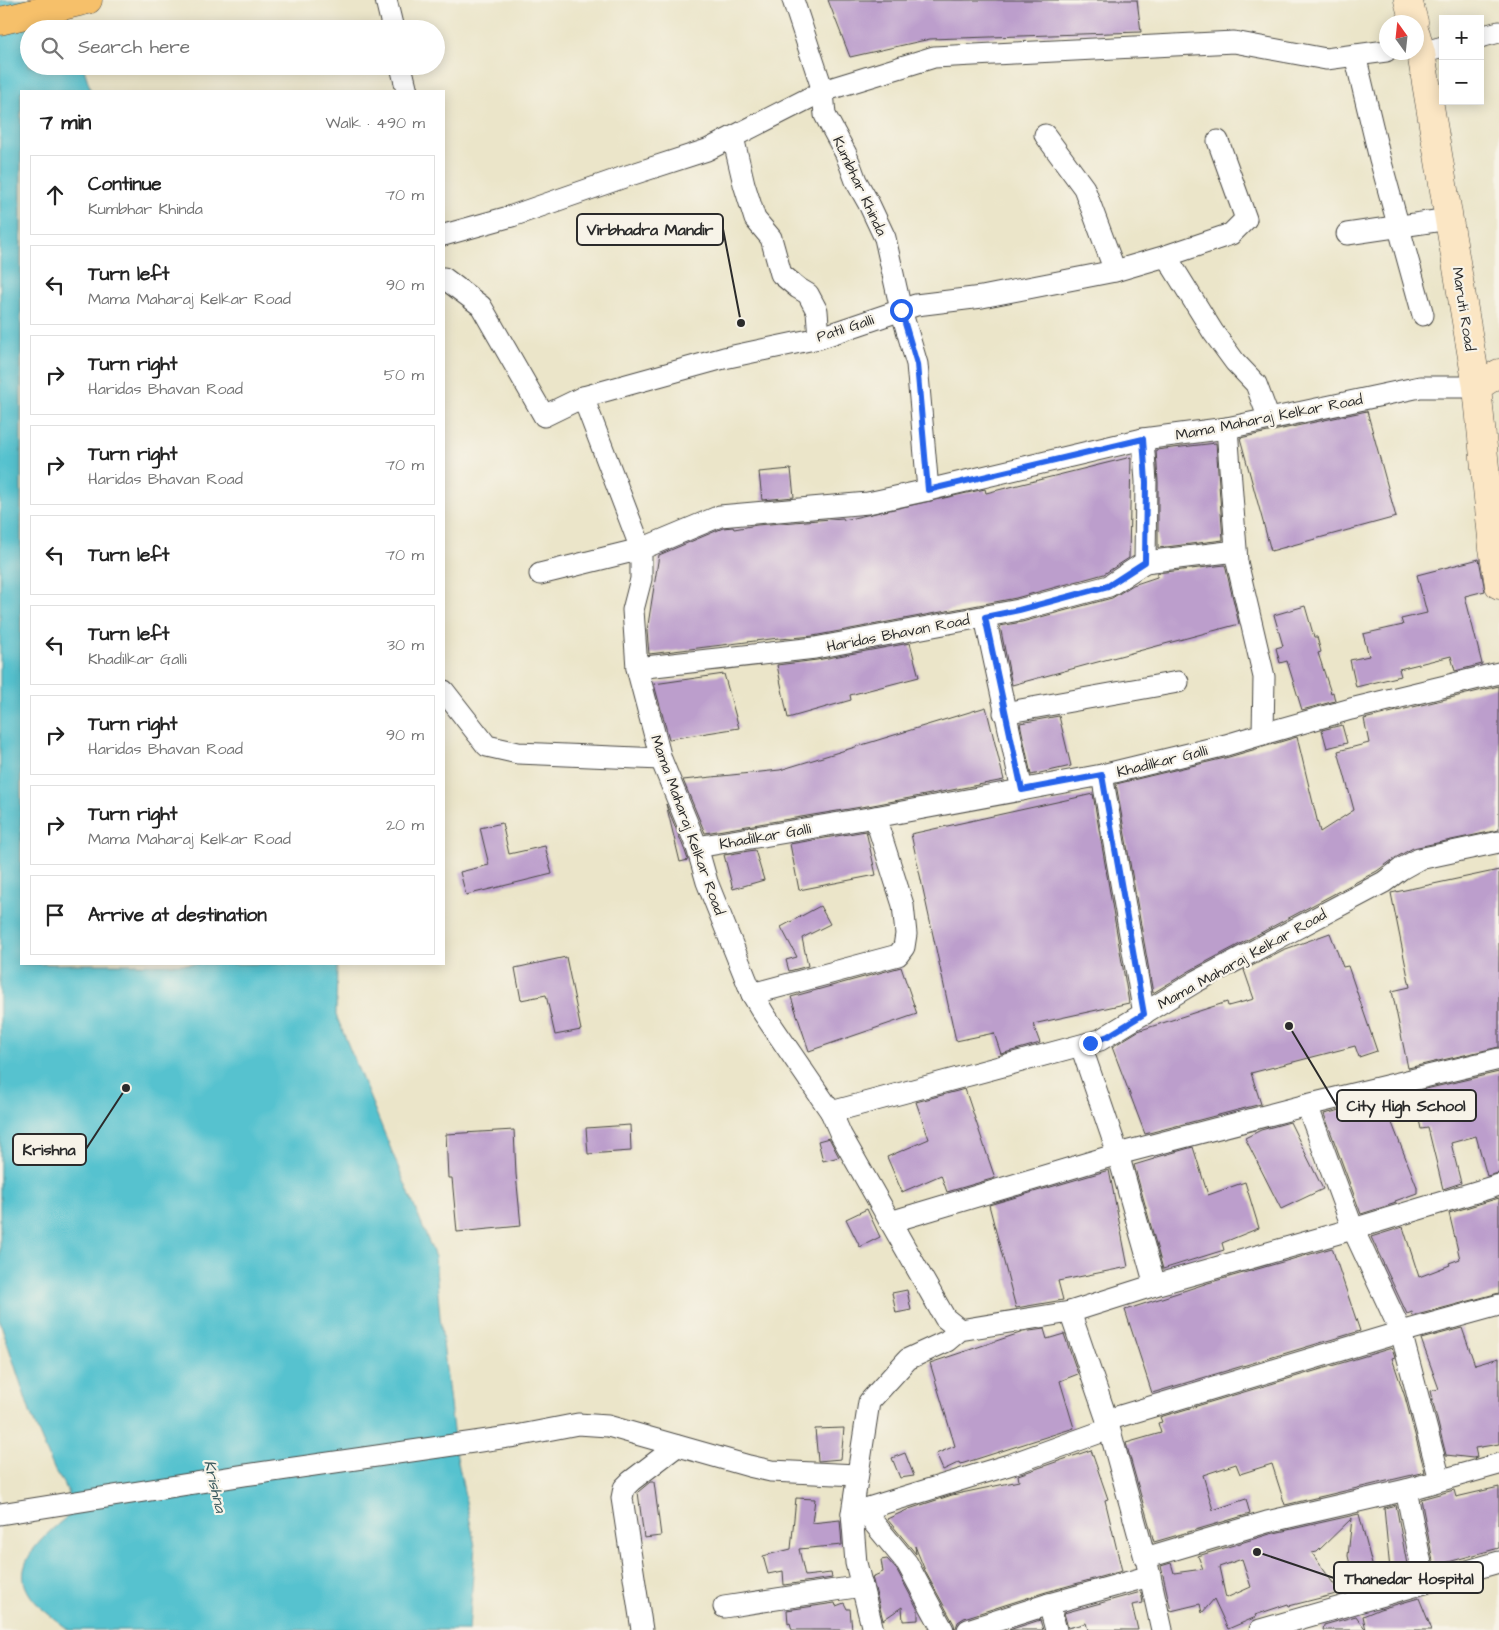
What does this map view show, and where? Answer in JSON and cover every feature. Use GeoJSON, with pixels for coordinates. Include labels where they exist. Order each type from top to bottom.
{"type":"FeatureCollection","features":[{"type":"Feature","properties":{"kind":"highway"},"geometry":{"type":"LineString","coordinates":[[0,21],[88,0]]}},
{"type":"Feature","properties":{"kind":"street"},"geometry":{"type":"LineString","coordinates":[[386,0],[391,20]]}},
{"type":"Feature","properties":{"kind":"street","name":"Kumbhar Khinda"},"geometry":{"type":"LineString","coordinates":[[793,0],[823,90],[826,115],[885,238],[901,310],[917,364],[928,490]]}},
{"type":"Feature","properties":{"kind":"street","name":"Maruti Road"},"geometry":{"type":"LineString","coordinates":[[1408,0],[1413,15]]}},
{"type":"Feature","properties":{"kind":"street"},"geometry":{"type":"LineString","coordinates":[[1484,36],[1499,32]]}},
{"type":"Feature","properties":{"kind":"street"},"geometry":{"type":"LineString","coordinates":[[445,235],[512,216],[707,150],[823,90],[934,57],[1234,42],[1326,59],[1379,52]]}},
{"type":"Feature","properties":{"kind":"street"},"geometry":{"type":"LineString","coordinates":[[1355,55],[1398,226],[1423,315]]}},
{"type":"Feature","properties":{"kind":"street","name":"Maruti Road"},"geometry":{"type":"LineString","coordinates":[[1424,55],[1476,387],[1493,548],[1499,585]]}},
{"type":"Feature","properties":{"kind":"street"},"geometry":{"type":"LineString","coordinates":[[403,75],[407,90]]}},
{"type":"Feature","properties":{"kind":"street"},"geometry":{"type":"LineString","coordinates":[[1045,135],[1084,188],[1115,271]]}},
{"type":"Feature","properties":{"kind":"street"},"geometry":{"type":"LineString","coordinates":[[733,137],[744,184],[755,219],[771,238],[781,274],[808,294],[817,311],[819,338]]}},
{"type":"Feature","properties":{"kind":"street","name":"Patil Galli"},"geometry":{"type":"LineString","coordinates":[[445,279],[481,306],[544,416],[583,397],[724,358],[819,338],[916,305],[982,297],[1115,271],[1231,234],[1246,219],[1218,140]]}},
{"type":"Feature","properties":{"kind":"street"},"geometry":{"type":"LineString","coordinates":[[1347,234],[1449,219]]}},
{"type":"Feature","properties":{"kind":"street"},"geometry":{"type":"LineString","coordinates":[[1166,256],[1213,332],[1235,362],[1256,384],[1269,419]]}},
{"type":"Feature","properties":{"kind":"street"},"geometry":{"type":"LineString","coordinates":[[1476,387],[1499,373]]}},
{"type":"Feature","properties":{"kind":"street","name":"Mama Maharaj Kelkar Road"},"geometry":{"type":"LineString","coordinates":[[1476,387],[1420,388],[1227,428],[1143,439],[868,503],[720,516],[641,549],[641,579],[634,610],[637,668],[660,759],[696,848],[707,882],[752,994],[831,1112],[1081,1046],[1108,1036],[1197,981],[1384,882],[1401,869],[1419,859],[1499,842]]}},
{"type":"Feature","properties":{"kind":"street"},"geometry":{"type":"LineString","coordinates":[[540,574],[641,549],[583,397]]}},
{"type":"Feature","properties":{"kind":"street"},"geometry":{"type":"LineString","coordinates":[[1227,428],[1237,562],[1264,677],[1263,734]]}},
{"type":"Feature","properties":{"kind":"street"},"geometry":{"type":"LineString","coordinates":[[1143,439],[1146,482],[1145,562],[1236,551]]}},
{"type":"Feature","properties":{"kind":"street","name":"Haridas Bhavan Road"},"geometry":{"type":"LineString","coordinates":[[637,668],[815,648],[1019,610],[1108,586],[1145,562]]}},
{"type":"Feature","properties":{"kind":"street"},"geometry":{"type":"LineString","coordinates":[[985,617],[1022,790]]}},
{"type":"Feature","properties":{"kind":"street","name":"Khadilkar Galli"},"geometry":{"type":"LineString","coordinates":[[696,848],[1102,775],[1226,745],[1352,709],[1499,673]]}},
{"type":"Feature","properties":{"kind":"street"},"geometry":{"type":"LineString","coordinates":[[1004,713],[1178,682]]}},
{"type":"Feature","properties":{"kind":"street"},"geometry":{"type":"LineString","coordinates":[[445,692],[487,746],[518,753],[660,759]]}},
{"type":"Feature","properties":{"kind":"street"},"geometry":{"type":"LineString","coordinates":[[1102,775],[1144,1014]]}},
{"type":"Feature","properties":{"kind":"street"},"geometry":{"type":"LineString","coordinates":[[752,994],[898,955],[901,951],[906,934],[903,905],[875,817]]}},
{"type":"Feature","properties":{"kind":"street"},"geometry":{"type":"LineString","coordinates":[[1081,1046],[1118,1154],[1155,1285]]}},
{"type":"Feature","properties":{"kind":"street"},"geometry":{"type":"LineString","coordinates":[[890,1222],[1118,1154],[1307,1105],[1499,1059]]}},
{"type":"Feature","properties":{"kind":"street"},"geometry":{"type":"LineString","coordinates":[[1307,1105],[1353,1229],[1401,1332],[1440,1480]]}},
{"type":"Feature","properties":{"kind":"street"},"geometry":{"type":"LineString","coordinates":[[831,1112],[841,1135],[945,1318],[960,1330]]}},
{"type":"Feature","properties":{"kind":"street"},"geometry":{"type":"LineString","coordinates":[[873,1630],[856,1563],[857,1475],[870,1402],[908,1358],[947,1341],[960,1330],[1070,1312],[1155,1285],[1499,1185]]}},
{"type":"Feature","properties":{"kind":"street"},"geometry":{"type":"LineString","coordinates":[[858,1512],[1012,1464],[1108,1425],[1401,1332],[1499,1305]]}},
{"type":"Feature","properties":{"kind":"street"},"geometry":{"type":"LineString","coordinates":[[1070,1312],[1108,1425],[1148,1567],[1162,1630]]}},
{"type":"Feature","properties":{"kind":"street"},"geometry":{"type":"LineString","coordinates":[[0,1514],[245,1475],[516,1436],[578,1424],[608,1426],[771,1471],[857,1475]]}},
{"type":"Feature","properties":{"kind":"street"},"geometry":{"type":"LineString","coordinates":[[642,1630],[622,1498],[624,1488],[631,1481],[677,1446]]}},
{"type":"Feature","properties":{"kind":"street"},"geometry":{"type":"LineString","coordinates":[[968,1630],[1049,1604],[1267,1522],[1406,1490],[1499,1464]]}},
{"type":"Feature","properties":{"kind":"street"},"geometry":{"type":"LineString","coordinates":[[1406,1490],[1425,1583]]}},
{"type":"Feature","properties":{"kind":"street"},"geometry":{"type":"LineString","coordinates":[[858,1512],[907,1563],[943,1630]]}},
{"type":"Feature","properties":{"kind":"street"},"geometry":{"type":"LineString","coordinates":[[1260,1630],[1499,1562]]}},
{"type":"Feature","properties":{"kind":"street"},"geometry":{"type":"LineString","coordinates":[[724,1607],[862,1586]]}},
{"type":"Feature","properties":{"kind":"street"},"geometry":{"type":"LineString","coordinates":[[1049,1604],[1056,1630]]}},
{"type":"Feature","properties":{"kind":"water"},"geometry":{"type":"Polygon","coordinates":[[[0,0],[61,0],[68,20],[20,20],[20,75],[86,75],[91,90],[20,90],[20,965],[337,965],[336,1015],[435,1257],[455,1447],[475,1546],[469,1630],[69,1630],[35,1602],[27,1590],[24,1579],[24,1568],[28,1558],[43,1538],[69,1515],[71,1503],[68,1491],[55,1471],[31,1415],[0,1321],[0,0]]]}},
{"type":"Feature","properties":{"kind":"building"},"geometry":{"type":"Polygon","coordinates":[[[828,0],[1137,0],[1141,32],[930,39],[850,57],[828,0]]]}},
{"type":"Feature","properties":{"kind":"building"},"geometry":{"type":"Polygon","coordinates":[[[1367,411],[1396,517],[1271,551],[1240,438],[1367,411]]]}},
{"type":"Feature","properties":{"kind":"building"},"geometry":{"type":"Polygon","coordinates":[[[1216,443],[1223,540],[1158,548],[1156,450],[1216,443]]]}},
{"type":"Feature","properties":{"kind":"building"},"geometry":{"type":"Polygon","coordinates":[[[1131,457],[1129,558],[1104,574],[1016,598],[813,636],[779,638],[649,654],[647,631],[659,555],[723,528],[733,527],[734,529],[757,525],[843,518],[844,520],[985,489],[986,493],[1131,457]]]}},
{"type":"Feature","properties":{"kind":"building"},"geometry":{"type":"Polygon","coordinates":[[[791,469],[794,497],[762,500],[759,472],[791,469]]]}},
{"type":"Feature","properties":{"kind":"building"},"geometry":{"type":"Polygon","coordinates":[[[1479,559],[1485,591],[1465,596],[1482,664],[1455,671],[1451,656],[1399,669],[1401,676],[1356,687],[1350,660],[1369,656],[1363,634],[1403,625],[1401,619],[1427,613],[1417,575],[1479,559]]]}},
{"type":"Feature","properties":{"kind":"building"},"geometry":{"type":"Polygon","coordinates":[[[1225,565],[1239,624],[1012,685],[1000,626],[1112,598],[1133,585],[1157,577],[1157,573],[1225,565]]]}},
{"type":"Feature","properties":{"kind":"building"},"geometry":{"type":"Polygon","coordinates":[[[1305,606],[1314,637],[1317,637],[1321,652],[1318,653],[1335,701],[1302,710],[1287,661],[1280,663],[1276,648],[1283,646],[1274,615],[1305,606]]]}},
{"type":"Feature","properties":{"kind":"building"},"geometry":{"type":"Polygon","coordinates":[[[910,643],[919,677],[850,695],[851,700],[788,718],[777,665],[817,660],[910,643]]]}},
{"type":"Feature","properties":{"kind":"building"},"geometry":{"type":"Polygon","coordinates":[[[724,674],[739,728],[669,739],[654,684],[724,674]]]}},
{"type":"Feature","properties":{"kind":"building"},"geometry":{"type":"Polygon","coordinates":[[[1499,686],[1499,830],[1413,848],[1377,871],[1191,970],[1153,993],[1116,784],[1229,757],[1297,737],[1320,832],[1354,810],[1338,751],[1369,743],[1364,719],[1499,686]]]}},
{"type":"Feature","properties":{"kind":"building"},"geometry":{"type":"Polygon","coordinates":[[[986,707],[1004,780],[873,805],[705,833],[683,780],[780,770],[986,707]]]}},
{"type":"Feature","properties":{"kind":"building"},"geometry":{"type":"Polygon","coordinates":[[[1059,716],[1071,766],[1031,775],[1020,723],[1059,716]]]}},
{"type":"Feature","properties":{"kind":"building"},"geometry":{"type":"Polygon","coordinates":[[[1342,725],[1347,743],[1327,748],[1322,730],[1342,725]]]}},
{"type":"Feature","properties":{"kind":"building"},"geometry":{"type":"Polygon","coordinates":[[[1093,794],[1129,1003],[1033,1024],[1040,1043],[1001,1054],[994,1033],[956,1041],[911,834],[1093,794]]]}},
{"type":"Feature","properties":{"kind":"building"},"geometry":{"type":"Polygon","coordinates":[[[666,804],[685,851],[688,860],[680,862],[666,804]]]}},
{"type":"Feature","properties":{"kind":"building"},"geometry":{"type":"Polygon","coordinates":[[[502,823],[509,854],[545,846],[552,874],[466,895],[460,872],[489,865],[480,828],[502,823]]]}},
{"type":"Feature","properties":{"kind":"building"},"geometry":{"type":"Polygon","coordinates":[[[866,831],[876,875],[799,890],[790,844],[866,831]]]}},
{"type":"Feature","properties":{"kind":"building"},"geometry":{"type":"Polygon","coordinates":[[[755,850],[764,880],[733,889],[724,855],[755,850]]]}},
{"type":"Feature","properties":{"kind":"building"},"geometry":{"type":"Polygon","coordinates":[[[1499,870],[1499,1047],[1408,1068],[1392,991],[1410,987],[1391,893],[1499,870]]]}},
{"type":"Feature","properties":{"kind":"building"},"geometry":{"type":"Polygon","coordinates":[[[820,906],[830,924],[802,938],[808,966],[789,971],[786,960],[797,957],[781,927],[820,906]]]}},
{"type":"Feature","properties":{"kind":"building"},"geometry":{"type":"Polygon","coordinates":[[[1330,933],[1343,967],[1348,966],[1377,1051],[1359,1057],[1355,1046],[1251,1073],[1261,1104],[1145,1134],[1112,1047],[1138,1031],[1227,1002],[1228,1006],[1254,999],[1244,970],[1283,950],[1330,933]]]}},
{"type":"Feature","properties":{"kind":"building"},"geometry":{"type":"Polygon","coordinates":[[[566,957],[581,1030],[555,1035],[546,995],[521,1000],[515,968],[566,957]]]}},
{"type":"Feature","properties":{"kind":"building"},"geometry":{"type":"Polygon","coordinates":[[[901,967],[917,1014],[809,1051],[791,997],[901,967]]]}},
{"type":"Feature","properties":{"kind":"building"},"geometry":{"type":"Polygon","coordinates":[[[1499,1072],[1499,1173],[1487,1176],[1476,1136],[1451,1143],[1461,1183],[1443,1189],[1428,1128],[1421,1129],[1413,1092],[1499,1072]]]}},
{"type":"Feature","properties":{"kind":"building"},"geometry":{"type":"Polygon","coordinates":[[[965,1089],[995,1178],[947,1192],[941,1175],[902,1192],[887,1157],[929,1139],[916,1102],[965,1089]]]}},
{"type":"Feature","properties":{"kind":"building"},"geometry":{"type":"Polygon","coordinates":[[[1383,1100],[1417,1187],[1417,1193],[1395,1201],[1396,1203],[1361,1214],[1324,1114],[1383,1100]]]}},
{"type":"Feature","properties":{"kind":"building"},"geometry":{"type":"Polygon","coordinates":[[[1290,1122],[1323,1189],[1281,1209],[1245,1138],[1261,1130],[1290,1122]]]}},
{"type":"Feature","properties":{"kind":"building"},"geometry":{"type":"Polygon","coordinates":[[[630,1125],[631,1151],[588,1154],[586,1128],[630,1125]]]}},
{"type":"Feature","properties":{"kind":"building"},"geometry":{"type":"Polygon","coordinates":[[[514,1130],[521,1226],[457,1232],[452,1178],[448,1178],[446,1134],[514,1130]]]}},
{"type":"Feature","properties":{"kind":"building"},"geometry":{"type":"Polygon","coordinates":[[[829,1138],[839,1157],[823,1161],[818,1141],[829,1138]]]}},
{"type":"Feature","properties":{"kind":"building"},"geometry":{"type":"Polygon","coordinates":[[[1193,1147],[1208,1195],[1245,1182],[1259,1228],[1222,1243],[1224,1250],[1163,1269],[1134,1165],[1193,1147]]]}},
{"type":"Feature","properties":{"kind":"building"},"geometry":{"type":"Polygon","coordinates":[[[1109,1170],[1128,1267],[1058,1281],[1063,1300],[1016,1308],[989,1205],[1109,1170]]]}},
{"type":"Feature","properties":{"kind":"building"},"geometry":{"type":"Polygon","coordinates":[[[1499,1198],[1499,1293],[1413,1316],[1412,1312],[1407,1314],[1371,1237],[1403,1227],[1419,1277],[1460,1259],[1449,1213],[1499,1198]]]}},
{"type":"Feature","properties":{"kind":"building"},"geometry":{"type":"Polygon","coordinates":[[[867,1209],[880,1237],[860,1247],[846,1219],[867,1209]]]}},
{"type":"Feature","properties":{"kind":"building"},"geometry":{"type":"Polygon","coordinates":[[[1332,1248],[1360,1331],[1152,1393],[1125,1310],[1208,1283],[1332,1248]]]}},
{"type":"Feature","properties":{"kind":"building"},"geometry":{"type":"Polygon","coordinates":[[[907,1290],[911,1310],[896,1313],[892,1293],[907,1290]]]}},
{"type":"Feature","properties":{"kind":"building"},"geometry":{"type":"Polygon","coordinates":[[[1462,1328],[1475,1365],[1499,1358],[1499,1444],[1475,1448],[1477,1457],[1473,1458],[1446,1455],[1430,1391],[1439,1389],[1421,1339],[1462,1328]]]}},
{"type":"Feature","properties":{"kind":"building"},"geometry":{"type":"Polygon","coordinates":[[[1044,1329],[1047,1339],[1064,1334],[1078,1374],[1060,1381],[1074,1428],[961,1464],[960,1462],[943,1470],[936,1454],[955,1446],[930,1363],[1023,1332],[1044,1329]]]}},
{"type":"Feature","properties":{"kind":"building"},"geometry":{"type":"Polygon","coordinates":[[[1392,1348],[1395,1357],[1392,1358],[1405,1397],[1425,1472],[1285,1505],[1272,1464],[1240,1474],[1236,1464],[1203,1475],[1213,1510],[1246,1499],[1250,1514],[1154,1542],[1126,1443],[1161,1433],[1158,1423],[1162,1422],[1160,1417],[1392,1348]]]}},
{"type":"Feature","properties":{"kind":"building"},"geometry":{"type":"Polygon","coordinates":[[[844,1428],[841,1459],[818,1461],[815,1429],[844,1428]]]}},
{"type":"Feature","properties":{"kind":"building"},"geometry":{"type":"Polygon","coordinates":[[[1091,1450],[1108,1499],[1105,1500],[1122,1571],[1046,1592],[964,1618],[958,1622],[955,1630],[954,1624],[926,1573],[915,1546],[916,1554],[887,1519],[909,1509],[952,1495],[1019,1481],[1018,1475],[1091,1450]]]}},
{"type":"Feature","properties":{"kind":"building"},"geometry":{"type":"Polygon","coordinates":[[[905,1453],[914,1476],[900,1478],[892,1458],[905,1453]]]}},
{"type":"Feature","properties":{"kind":"building"},"geometry":{"type":"Polygon","coordinates":[[[650,1482],[654,1482],[661,1536],[644,1538],[638,1492],[650,1482]]]}},
{"type":"Feature","properties":{"kind":"building"},"geometry":{"type":"Polygon","coordinates":[[[1499,1487],[1499,1548],[1434,1566],[1421,1499],[1454,1490],[1456,1497],[1499,1487]]]}},
{"type":"Feature","properties":{"kind":"building"},"geometry":{"type":"Polygon","coordinates":[[[796,1498],[815,1499],[812,1523],[840,1520],[842,1545],[799,1549],[805,1576],[831,1573],[832,1578],[784,1585],[783,1571],[768,1574],[763,1556],[791,1549],[796,1498]]]}},
{"type":"Feature","properties":{"kind":"building"},"geometry":{"type":"Polygon","coordinates":[[[1396,1505],[1409,1575],[1391,1580],[1384,1508],[1396,1505]]]}},
{"type":"Feature","properties":{"kind":"building"},"geometry":{"type":"Polygon","coordinates":[[[1359,1514],[1377,1584],[1356,1589],[1348,1556],[1352,1518],[1317,1552],[1312,1553],[1340,1593],[1289,1606],[1288,1604],[1255,1615],[1256,1617],[1228,1629],[1214,1599],[1202,1613],[1200,1604],[1171,1611],[1161,1566],[1171,1563],[1174,1573],[1203,1569],[1198,1556],[1270,1534],[1359,1514]],[[1242,1559],[1219,1567],[1226,1598],[1251,1587],[1242,1559]]]}},
{"type":"Feature","properties":{"kind":"building"},"geometry":{"type":"Polygon","coordinates":[[[887,1559],[897,1570],[918,1610],[918,1620],[903,1621],[902,1607],[883,1620],[872,1577],[883,1572],[881,1560],[887,1559]]]}},
{"type":"Feature","properties":{"kind":"building"},"geometry":{"type":"Polygon","coordinates":[[[1141,1592],[1143,1603],[1132,1605],[1138,1630],[1088,1630],[1086,1623],[1068,1628],[1064,1613],[1141,1592]]]}},
{"type":"Feature","properties":{"kind":"building"},"geometry":{"type":"Polygon","coordinates":[[[1419,1598],[1432,1630],[1366,1630],[1363,1616],[1419,1598]]]}},
{"type":"Feature","properties":{"kind":"building"},"geometry":{"type":"Polygon","coordinates":[[[835,1603],[836,1606],[844,1603],[847,1609],[850,1609],[852,1630],[792,1630],[790,1623],[788,1624],[787,1610],[835,1603]]]}},
{"type":"Feature","properties":{"kind":"building"},"geometry":{"type":"Polygon","coordinates":[[[1356,1616],[1366,1630],[1323,1630],[1324,1625],[1356,1616]]]}},
{"type":"Feature","properties":{"kind":"building"},"geometry":{"type":"Polygon","coordinates":[[[1040,1620],[1043,1630],[1009,1630],[1040,1620]]]}},
{"type":"Feature","properties":{"kind":"place","name":"Virbhadra Mandir"},"geometry":{"type":"Point","coordinates":[741,323]}},
{"type":"Feature","properties":{"kind":"place","name":"City High School"},"geometry":{"type":"Point","coordinates":[1289,1026]}},
{"type":"Feature","properties":{"kind":"place","name":"Krishna"},"geometry":{"type":"Point","coordinates":[126,1088]}},
{"type":"Feature","properties":{"kind":"place","name":"Thanedar Hospital"},"geometry":{"type":"Point","coordinates":[1257,1552]}},
{"type":"Feature","properties":{"kind":"route"},"geometry":{"type":"LineString","coordinates":[[901,310],[917,364],[928,490],[1143,439],[1146,482],[1145,562],[1108,586],[1019,610],[985,617],[1022,790],[1102,775],[1144,1014],[1108,1036],[1090,1043]]}}]}
